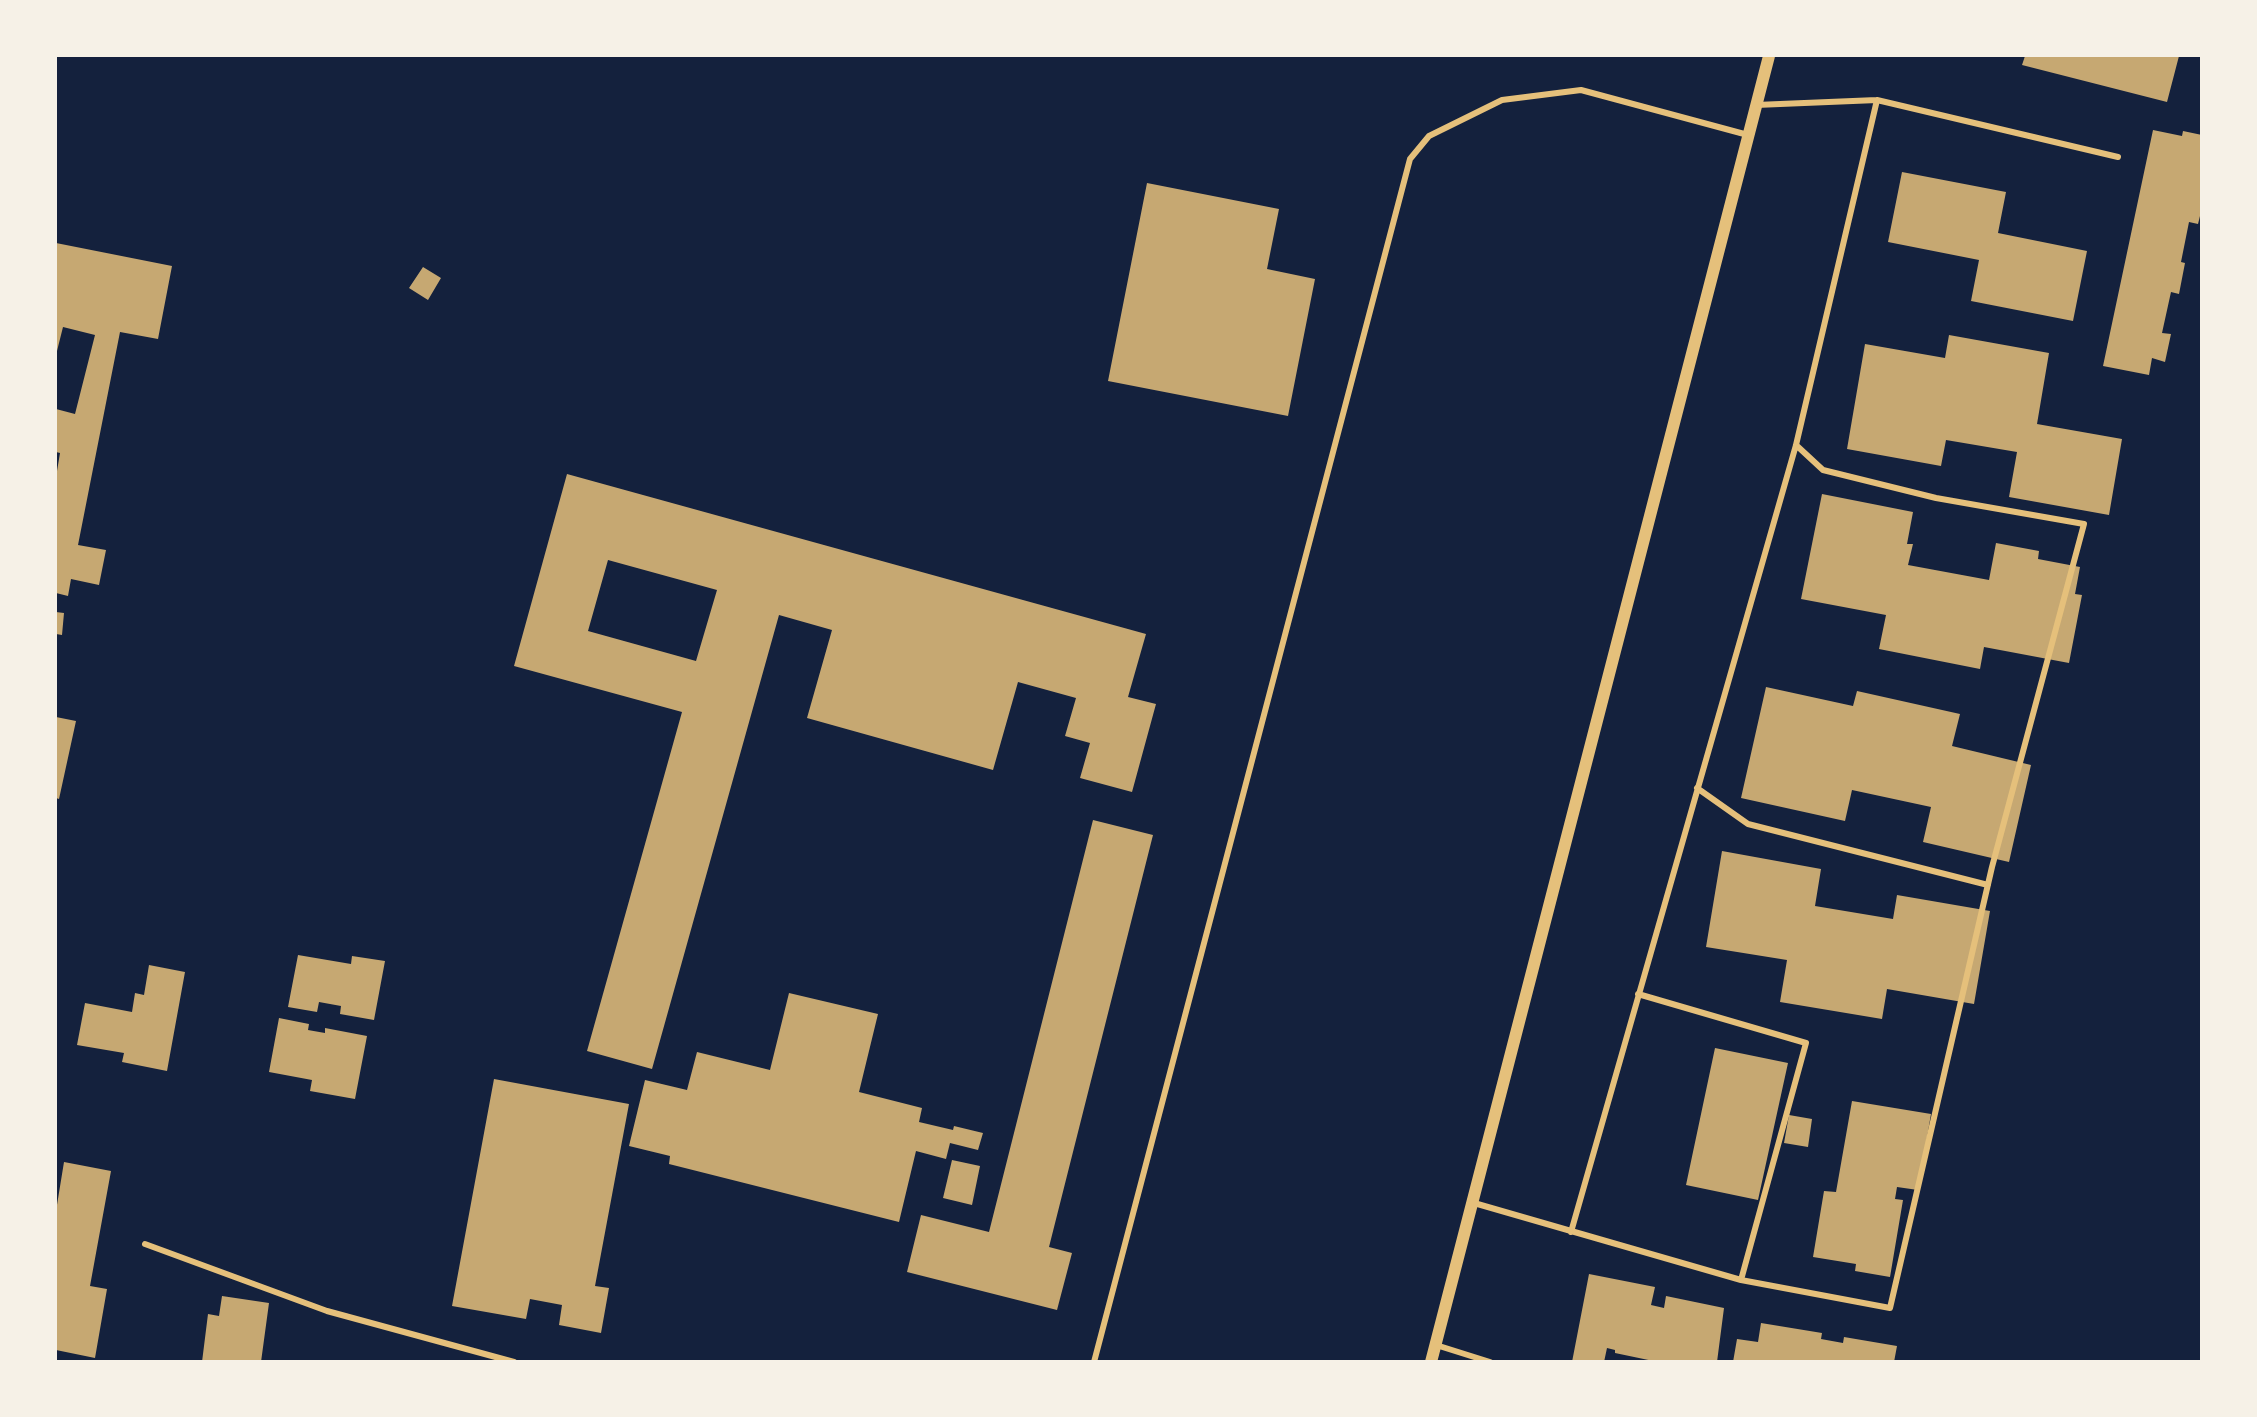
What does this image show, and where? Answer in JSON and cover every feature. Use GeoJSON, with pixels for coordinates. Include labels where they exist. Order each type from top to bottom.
{"type":"FeatureCollection","features":[{"type":"Feature","properties":{"kind":"main road"},"geometry":{"type":"LineString","coordinates":[[1431,1362],[1770,56]]}},
{"type":"Feature","properties":{"kind":"street"},"geometry":{"type":"LineString","coordinates":[[1094,1362],[1410,159],[1429,136],[1502,100],[1581,90],[1748,135]]}},
{"type":"Feature","properties":{"kind":"street"},"geometry":{"type":"LineString","coordinates":[[1571,1232],[1696,788],[1796,445],[1877,100]]}},
{"type":"Feature","properties":{"kind":"street"},"geometry":{"type":"LineString","coordinates":[[1756,105],[1877,100],[2118,157]]}},
{"type":"Feature","properties":{"kind":"street"},"geometry":{"type":"LineString","coordinates":[[1474,1203],[1741,1281],[1890,1308],[1988,885],[2084,524],[1936,498],[1823,470],[1796,445]]}},
{"type":"Feature","properties":{"kind":"street"},"geometry":{"type":"LineString","coordinates":[[1696,788],[1748,824],[1988,885]]}},
{"type":"Feature","properties":{"kind":"street"},"geometry":{"type":"LineString","coordinates":[[1638,994],[1806,1043],[1741,1281]]}},
{"type":"Feature","properties":{"kind":"street"},"geometry":{"type":"LineString","coordinates":[[145,1244],[327,1311],[514,1362]]}},
{"type":"Feature","properties":{"kind":"street"},"geometry":{"type":"LineString","coordinates":[[1435,1345],[1490,1362]]}},
{"type":"Feature","properties":{"kind":"building"},"geometry":{"type":"Polygon","coordinates":[[[2025,56],[2179,56],[2167,102],[2022,65],[2025,56]]]}},
{"type":"Feature","properties":{"kind":"building"},"geometry":{"type":"Polygon","coordinates":[[[2153,130],[2182,136],[2183,131],[2202,135],[2202,208],[2198,224],[2189,222],[2181,262],[2185,263],[2179,294],[2171,292],[2162,333],[2171,334],[2165,362],[2152,358],[2149,375],[2103,366],[2153,130]]]}},
{"type":"Feature","properties":{"kind":"building"},"geometry":{"type":"Polygon","coordinates":[[[1902,172],[2006,192],[1998,233],[2087,251],[2073,321],[1971,301],[1979,260],[1888,242],[1902,172]]]}},
{"type":"Feature","properties":{"kind":"building"},"geometry":{"type":"Polygon","coordinates":[[[1147,183],[1279,209],[1267,269],[1315,279],[1288,416],[1108,381],[1147,183]]]}},
{"type":"Feature","properties":{"kind":"building"},"geometry":{"type":"Polygon","coordinates":[[[56,243],[172,266],[158,339],[120,332],[78,545],[106,550],[99,585],[71,579],[68,596],[56,593],[56,477],[60,453],[56,452],[56,409],[75,414],[95,335],[63,327],[56,355],[56,243]]]}},
{"type":"Feature","properties":{"kind":"building"},"geometry":{"type":"Polygon","coordinates":[[[423,267],[441,278],[428,300],[409,288],[423,267]]]}},
{"type":"Feature","properties":{"kind":"building"},"geometry":{"type":"Polygon","coordinates":[[[1949,335],[2049,353],[2037,424],[2122,439],[2109,515],[2009,497],[2017,452],[1946,440],[1941,466],[1847,449],[1865,344],[1945,358],[1949,335]]]}},
{"type":"Feature","properties":{"kind":"building"},"geometry":{"type":"Polygon","coordinates":[[[567,474],[1146,634],[1128,697],[1156,704],[1132,792],[1080,778],[1090,743],[1065,736],[1076,698],[1018,682],[993,770],[807,718],[832,630],[779,615],[652,1069],[587,1051],[682,712],[514,666],[567,474]],[[608,560],[588,631],[696,661],[717,590],[608,560]]]}},
{"type":"Feature","properties":{"kind":"building"},"geometry":{"type":"Polygon","coordinates":[[[1822,494],[1913,512],[1907,544],[1913,544],[1908,565],[1989,580],[1996,543],[2039,551],[2038,559],[2080,567],[2075,594],[2082,595],[2069,663],[1984,647],[1980,669],[1879,649],[1886,615],[1801,599],[1822,494]]]}},
{"type":"Feature","properties":{"kind":"building"},"geometry":{"type":"Polygon","coordinates":[[[56,612],[64,613],[62,635],[56,634],[56,612]]]}},
{"type":"Feature","properties":{"kind":"building"},"geometry":{"type":"Polygon","coordinates":[[[1766,687],[1853,706],[1857,691],[1960,714],[1952,746],[2031,765],[2009,862],[1923,842],[1931,807],[1852,790],[1845,821],[1741,798],[1766,687]]]}},
{"type":"Feature","properties":{"kind":"building"},"geometry":{"type":"Polygon","coordinates":[[[56,717],[76,721],[59,799],[56,798],[56,717]]]}},
{"type":"Feature","properties":{"kind":"building"},"geometry":{"type":"Polygon","coordinates":[[[1093,820],[1153,835],[1049,1247],[1072,1253],[1057,1310],[907,1272],[921,1215],[989,1232],[1093,820]]]}},
{"type":"Feature","properties":{"kind":"building"},"geometry":{"type":"Polygon","coordinates":[[[1722,851],[1821,869],[1815,906],[1893,919],[1897,895],[1990,911],[1974,1004],[1887,989],[1882,1019],[1780,1002],[1787,960],[1706,947],[1722,851]]]}},
{"type":"Feature","properties":{"kind":"building"},"geometry":{"type":"Polygon","coordinates":[[[298,955],[351,964],[352,956],[385,961],[374,1020],[340,1014],[341,1006],[319,1002],[317,1012],[288,1007],[298,955]]]}},
{"type":"Feature","properties":{"kind":"building"},"geometry":{"type":"Polygon","coordinates":[[[149,965],[185,972],[167,1071],[122,1062],[124,1053],[77,1045],[85,1003],[132,1012],[135,993],[144,995],[149,965]]]}},
{"type":"Feature","properties":{"kind":"building"},"geometry":{"type":"Polygon","coordinates":[[[789,993],[878,1014],[859,1092],[922,1108],[919,1122],[953,1130],[954,1126],[983,1133],[978,1150],[950,1143],[946,1159],[916,1151],[899,1222],[669,1164],[670,1156],[629,1146],[645,1080],[687,1090],[697,1052],[770,1070],[789,993]]]}},
{"type":"Feature","properties":{"kind":"building"},"geometry":{"type":"Polygon","coordinates":[[[279,1018],[309,1024],[308,1030],[325,1033],[325,1028],[367,1036],[355,1099],[310,1091],[312,1080],[269,1072],[279,1018]]]}},
{"type":"Feature","properties":{"kind":"building"},"geometry":{"type":"Polygon","coordinates":[[[1715,1048],[1788,1063],[1758,1200],[1686,1185],[1715,1048]]]}},
{"type":"Feature","properties":{"kind":"building"},"geometry":{"type":"Polygon","coordinates":[[[494,1079],[629,1104],[595,1286],[609,1288],[601,1333],[559,1325],[562,1305],[530,1299],[526,1319],[452,1306],[494,1079]]]}},
{"type":"Feature","properties":{"kind":"building"},"geometry":{"type":"Polygon","coordinates":[[[1852,1101],[1931,1114],[1918,1190],[1897,1187],[1895,1199],[1903,1200],[1890,1277],[1855,1271],[1856,1264],[1813,1257],[1824,1191],[1836,1192],[1852,1101]]]}},
{"type":"Feature","properties":{"kind":"building"},"geometry":{"type":"Polygon","coordinates":[[[1789,1115],[1812,1119],[1808,1147],[1784,1143],[1789,1115]]]}},
{"type":"Feature","properties":{"kind":"building"},"geometry":{"type":"Polygon","coordinates":[[[952,1160],[980,1166],[972,1205],[943,1198],[952,1160]]]}},
{"type":"Feature","properties":{"kind":"building"},"geometry":{"type":"Polygon","coordinates":[[[64,1162],[111,1171],[90,1286],[107,1289],[95,1358],[56,1350],[56,1211],[64,1162]]]}},
{"type":"Feature","properties":{"kind":"building"},"geometry":{"type":"Polygon","coordinates":[[[1589,1274],[1655,1287],[1651,1305],[1664,1308],[1666,1296],[1724,1308],[1717,1362],[1658,1362],[1615,1353],[1615,1350],[1607,1348],[1604,1362],[1572,1362],[1589,1274]]]}},
{"type":"Feature","properties":{"kind":"building"},"geometry":{"type":"Polygon","coordinates":[[[222,1296],[269,1303],[261,1362],[202,1362],[208,1314],[219,1316],[222,1296]]]}},
{"type":"Feature","properties":{"kind":"building"},"geometry":{"type":"Polygon","coordinates":[[[1761,1323],[1822,1333],[1821,1339],[1843,1343],[1844,1337],[1897,1346],[1894,1362],[1733,1362],[1737,1339],[1758,1342],[1761,1323]]]}}]}
